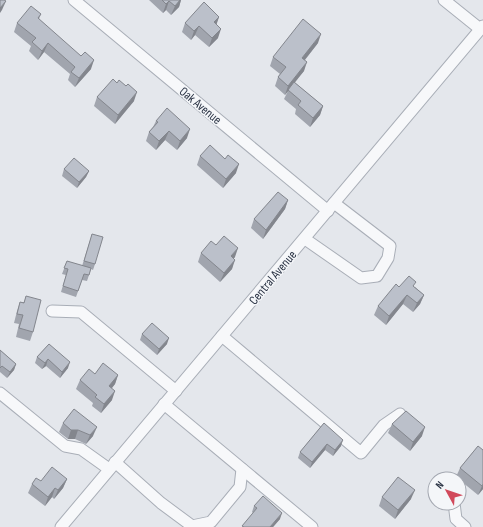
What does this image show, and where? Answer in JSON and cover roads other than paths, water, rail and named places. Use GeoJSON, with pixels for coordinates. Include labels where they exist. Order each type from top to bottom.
{"type":"FeatureCollection","features":[{"type":"Feature","properties":{"kind":"street","name":"Oak Avenue"},"geometry":{"type":"LineString","coordinates":[[74,0],[331,207],[390,246],[388,258],[377,276],[361,278],[305,239]]}},
{"type":"Feature","properties":{"kind":"street"},"geometry":{"type":"LineString","coordinates":[[444,0],[482,27]]}},
{"type":"Feature","properties":{"kind":"street","name":"Central Avenue"},"geometry":{"type":"LineString","coordinates":[[61,527],[482,27]]}},
{"type":"Feature","properties":{"kind":"street"},"geometry":{"type":"LineString","coordinates":[[52,311],[81,312],[176,391]]}},
{"type":"Feature","properties":{"kind":"street"},"geometry":{"type":"LineString","coordinates":[[222,336],[361,453],[384,425],[400,414]]}},
{"type":"Feature","properties":{"kind":"street"},"geometry":{"type":"LineString","coordinates":[[0,393],[65,446],[81,449],[112,466],[192,526],[211,522],[240,487],[242,469]]}},
{"type":"Feature","properties":{"kind":"street"},"geometry":{"type":"LineString","coordinates":[[164,404],[312,527]]}},
{"type":"Feature","properties":{"kind":"street"},"geometry":{"type":"LineString","coordinates":[[455,511],[456,519],[465,527]]}}]}
